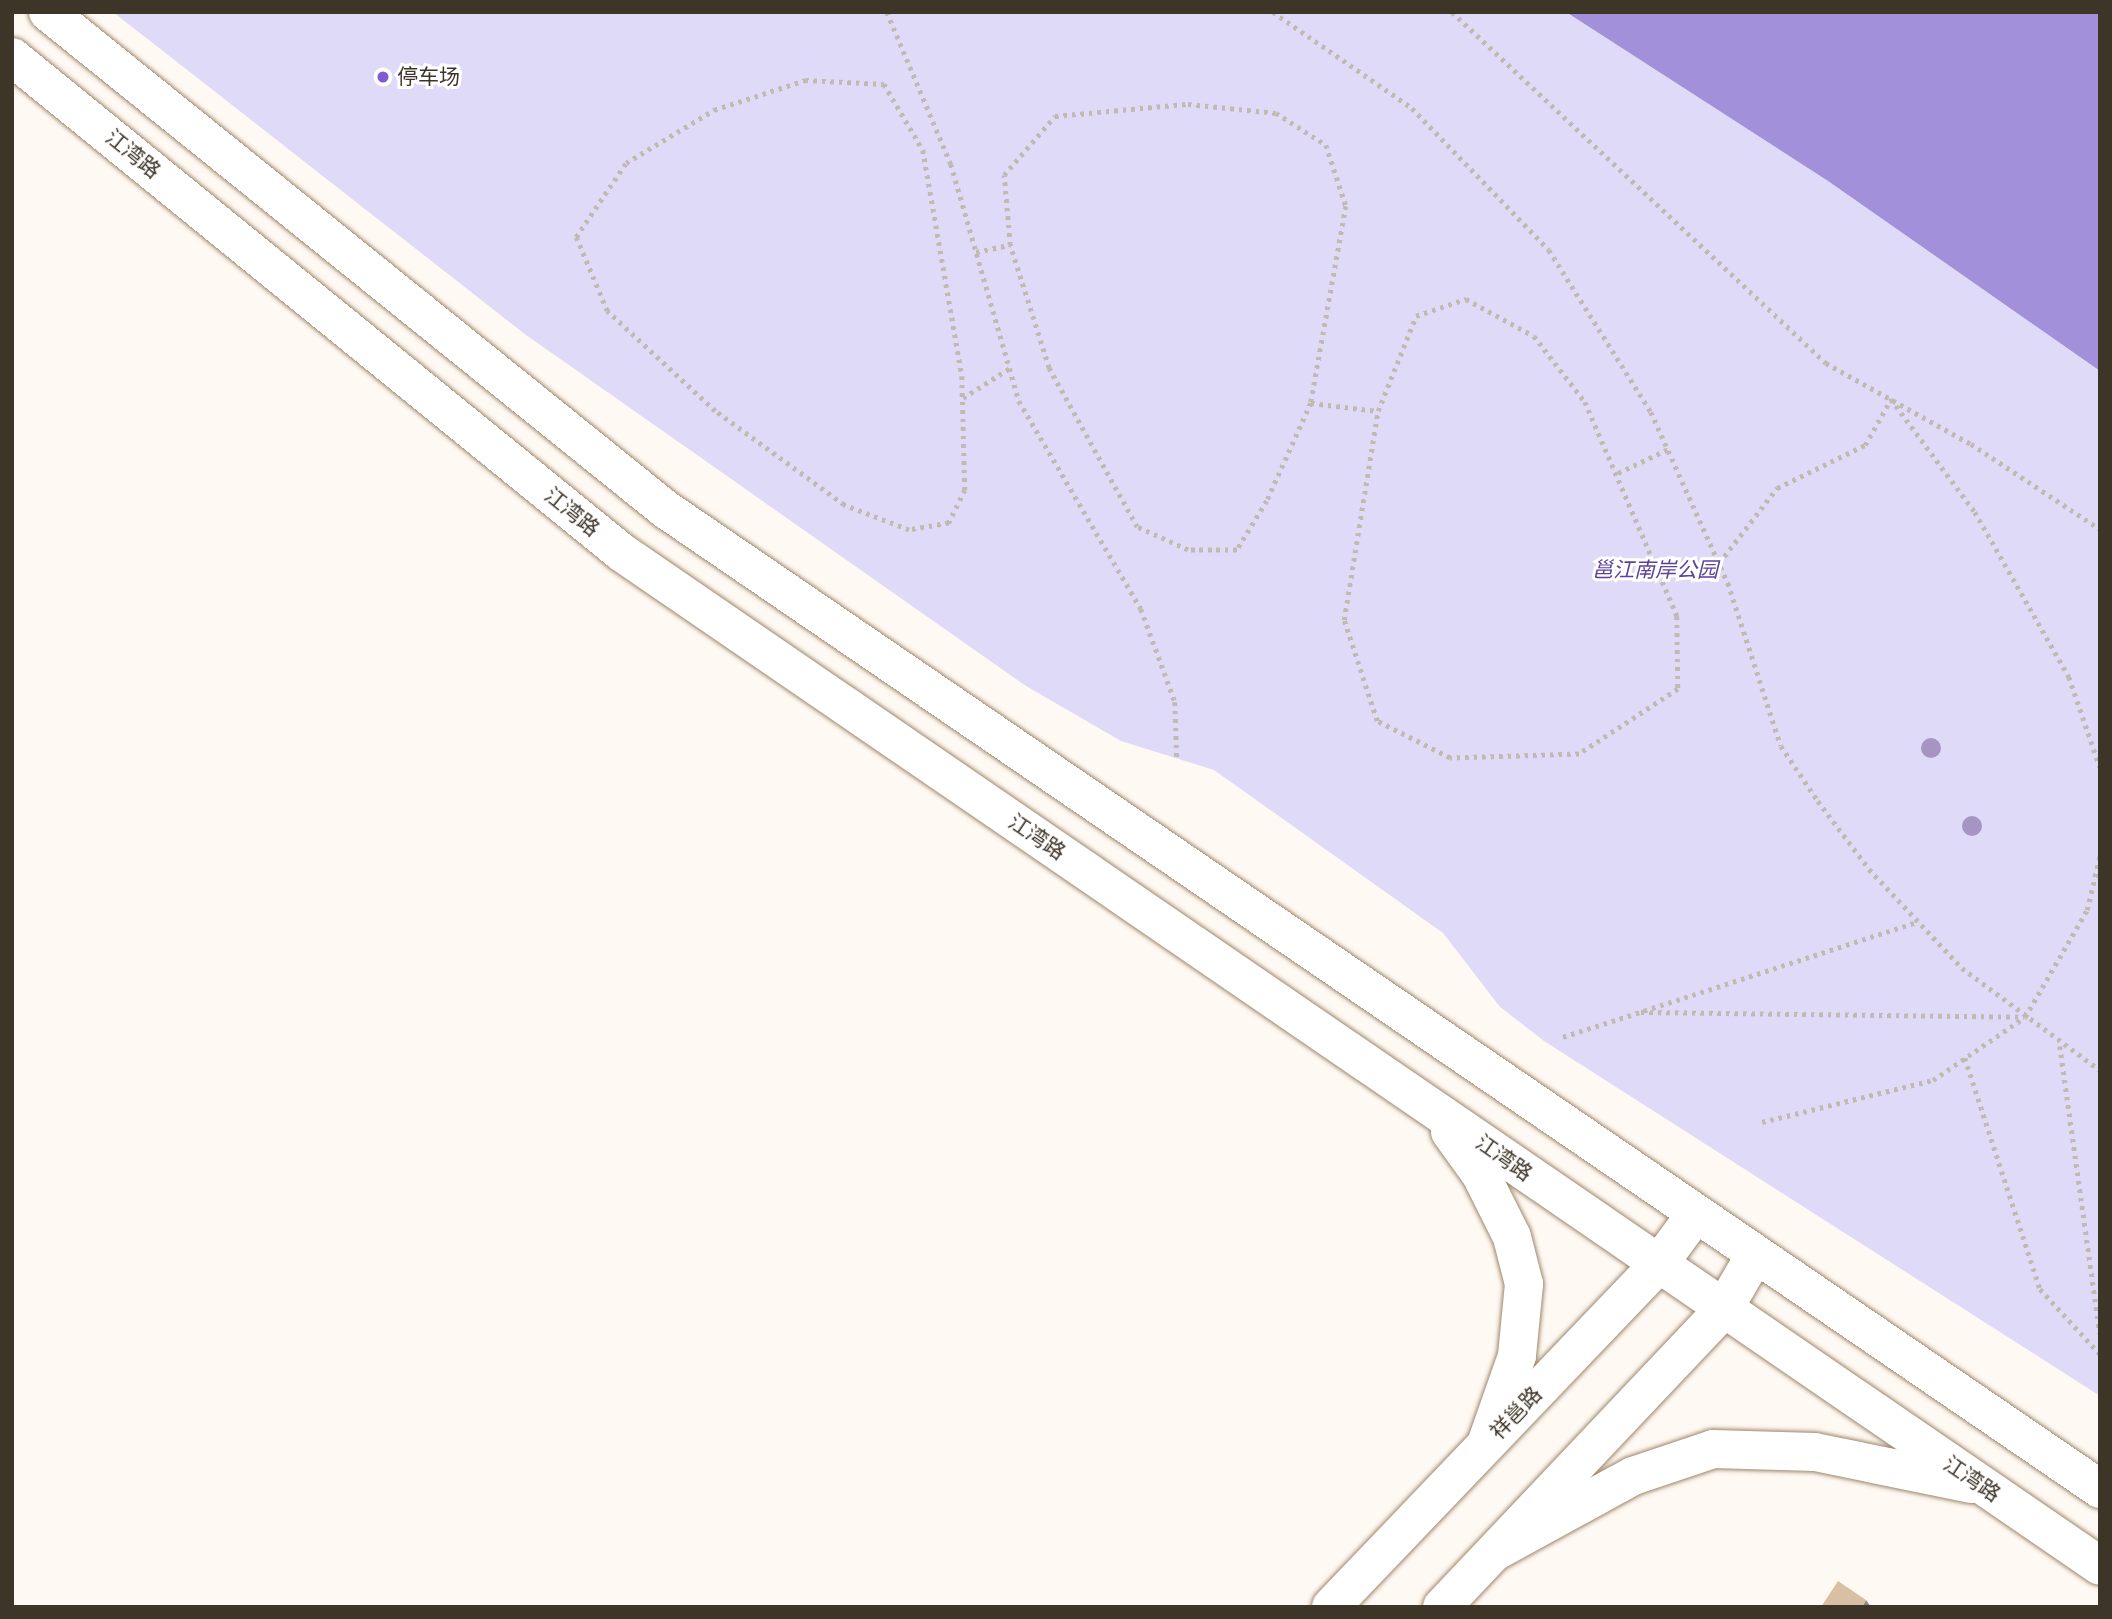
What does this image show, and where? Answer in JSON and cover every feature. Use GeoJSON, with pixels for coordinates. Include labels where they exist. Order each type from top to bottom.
{"type":"FeatureCollection","features":[{"type":"Feature","properties":{"kind":"main road"},"geometry":{"type":"LineString","coordinates":[[48,12],[665,509],[1754,1256],[2100,1489]]}},
{"type":"Feature","properties":{"kind":"main road","name":"江湾路"},"geometry":{"type":"LineString","coordinates":[[12,57],[621,552],[2100,1566]]}},
{"type":"Feature","properties":{"kind":"main road"},"geometry":{"type":"LineString","coordinates":[[1434,1111],[1481,1175],[1512,1237],[1524,1284],[1517,1356],[1486,1444]]}},
{"type":"Feature","properties":{"kind":"main road","name":"祥邕路"},"geometry":{"type":"LineString","coordinates":[[1331,1607],[1658,1265],[1695,1215]]}},
{"type":"Feature","properties":{"kind":"main road"},"geometry":{"type":"LineString","coordinates":[[1442,1607],[1723,1310],[1754,1256]]}},
{"type":"Feature","properties":{"kind":"main road"},"geometry":{"type":"LineString","coordinates":[[1496,1551],[1633,1476],[1713,1449],[1815,1452],[1982,1486]]}},
{"type":"Feature","properties":{"kind":"path"},"geometry":{"type":"LineString","coordinates":[[887,12],[951,164],[1019,401],[1142,610],[1175,702],[1177,759]]}},
{"type":"Feature","properties":{"kind":"path"},"geometry":{"type":"LineString","coordinates":[[1273,12],[1412,107],[1549,250],[1668,449],[1719,563],[1781,746],[1869,869],[1962,968],[2060,1045],[2100,1070]]}},
{"type":"Feature","properties":{"kind":"path"},"geometry":{"type":"LineString","coordinates":[[1452,12],[1826,363],[2100,529]]}},
{"type":"Feature","properties":{"kind":"path"},"geometry":{"type":"LineString","coordinates":[[806,80],[884,84],[923,150],[949,275],[963,398],[965,490],[949,523],[909,530],[844,505],[715,411],[607,311],[576,237],[626,163],[714,110],[806,80]]}},
{"type":"Feature","properties":{"kind":"path"},"geometry":{"type":"LineString","coordinates":[[1188,104],[1276,113],[1326,145],[1346,206],[1311,403],[1267,501],[1237,550],[1188,550],[1137,527],[1049,369],[1010,245],[1004,175],[1055,116],[1188,104]]}},
{"type":"Feature","properties":{"kind":"path"},"geometry":{"type":"LineString","coordinates":[[976,252],[1010,245]]}},
{"type":"Feature","properties":{"kind":"path"},"geometry":{"type":"LineString","coordinates":[[1466,299],[1534,336],[1585,402],[1618,473],[1677,616],[1678,689],[1578,754],[1450,758],[1377,721],[1343,620],[1378,411],[1416,316],[1466,299]]}},
{"type":"Feature","properties":{"kind":"path"},"geometry":{"type":"LineString","coordinates":[[963,398],[1010,368]]}},
{"type":"Feature","properties":{"kind":"path"},"geometry":{"type":"LineString","coordinates":[[1719,563],[1777,488],[1865,445],[1891,400]]}},
{"type":"Feature","properties":{"kind":"path"},"geometry":{"type":"LineString","coordinates":[[1891,400],[1982,524],[2069,677],[2100,767]]}},
{"type":"Feature","properties":{"kind":"path"},"geometry":{"type":"LineString","coordinates":[[1311,403],[1378,411]]}},
{"type":"Feature","properties":{"kind":"path"},"geometry":{"type":"LineString","coordinates":[[1618,473],[1668,449]]}},
{"type":"Feature","properties":{"kind":"path"},"geometry":{"type":"LineString","coordinates":[[1762,1122],[1933,1080],[2025,1017],[2087,910],[2100,855]]}},
{"type":"Feature","properties":{"kind":"path"},"geometry":{"type":"LineString","coordinates":[[1563,1037],[1919,921]]}},
{"type":"Feature","properties":{"kind":"path"},"geometry":{"type":"LineString","coordinates":[[1640,1012],[2025,1017]]}},
{"type":"Feature","properties":{"kind":"path"},"geometry":{"type":"LineString","coordinates":[[2060,1045],[2100,1333]]}},
{"type":"Feature","properties":{"kind":"path"},"geometry":{"type":"LineString","coordinates":[[1965,1058],[2039,1289],[2100,1354]]}},
{"type":"Feature","properties":{"kind":"green space","name":"邕江南岸公园"},"geometry":{"type":"Polygon","coordinates":[[[113,12],[1566,12],[1828,181],[2100,371],[2100,1396],[1544,1041],[1500,1007],[1443,933],[1214,770],[1121,741],[1026,686],[526,335],[113,12]]]}},
{"type":"Feature","properties":{"kind":"shaded area"},"geometry":{"type":"Polygon","coordinates":[[[1566,12],[2100,12],[2100,371],[1828,181],[1566,12]]]}},
{"type":"Feature","properties":{"kind":"building"},"geometry":{"type":"Polygon","coordinates":[[[1838,1581],[1866,1600],[1862,1607],[1821,1607],[1838,1581]]]}},
{"type":"Feature","properties":{"kind":"place","name":"停车场"},"geometry":{"type":"Point","coordinates":[383,77]}}]}
